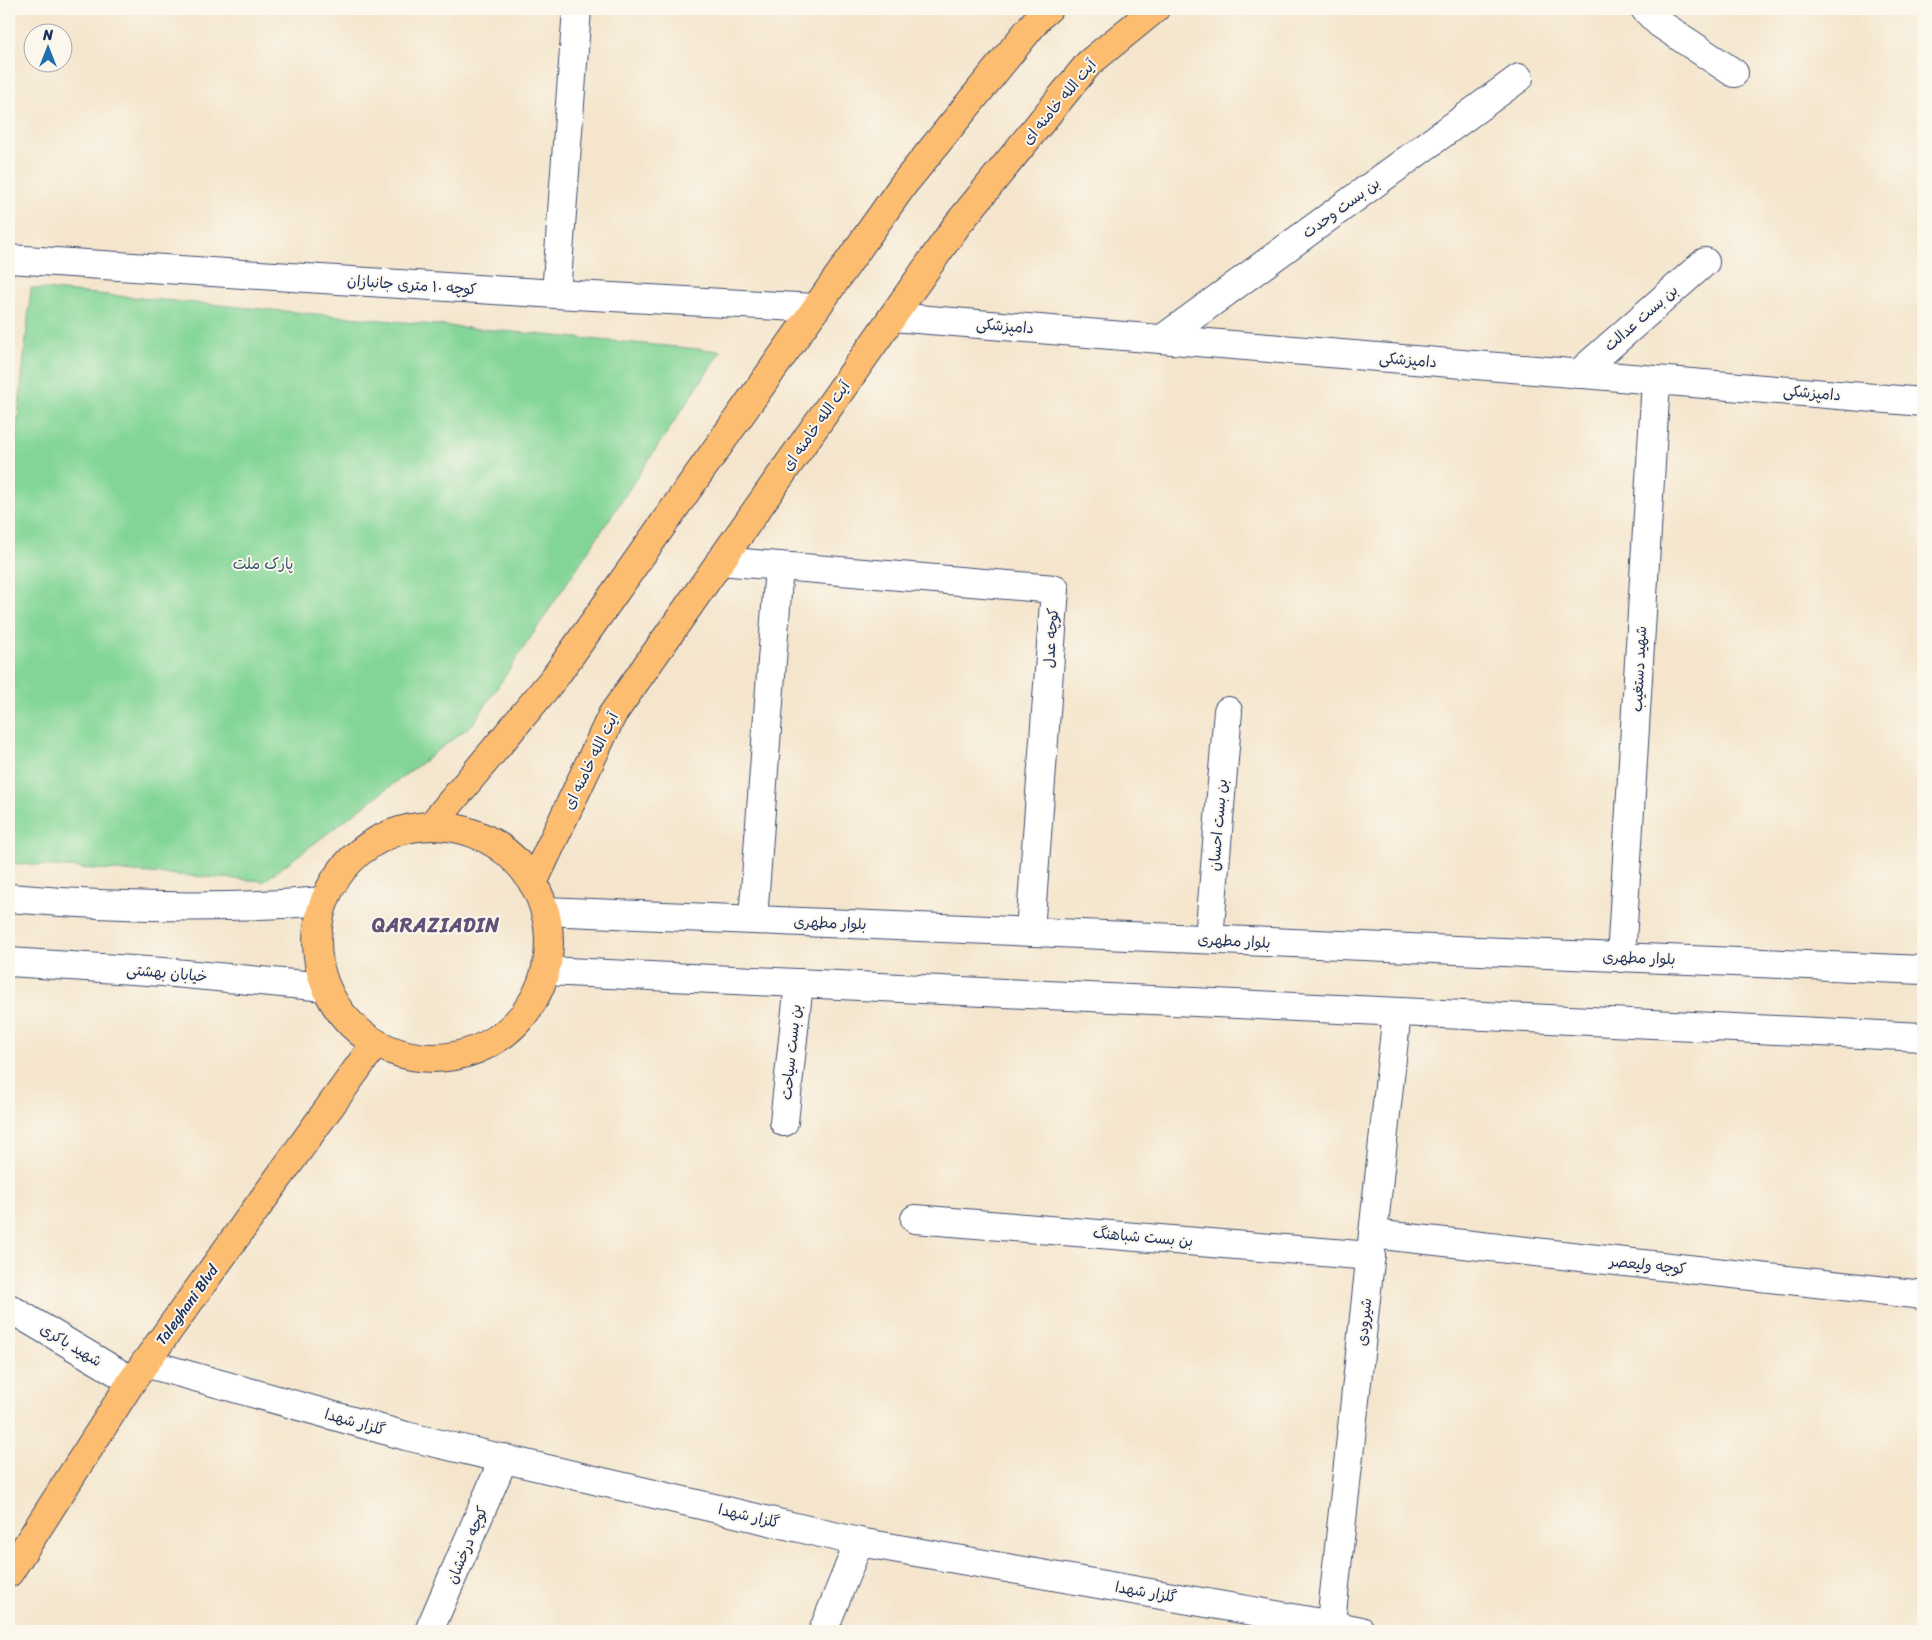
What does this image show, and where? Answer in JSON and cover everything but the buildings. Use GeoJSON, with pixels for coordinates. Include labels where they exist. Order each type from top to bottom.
{"type":"FeatureCollection","features":[{"type":"Feature","properties":{"kind":"main road"},"geometry":{"type":"LineString","coordinates":[[431,826],[555,677],[903,185],[1040,16],[1048,9]]}},
{"type":"Feature","properties":{"kind":"main road","name":"آیت الله خامنه ای"},"geometry":{"type":"LineString","coordinates":[[533,883],[612,715],[957,226],[1088,63],[1155,9]]}},
{"type":"Feature","properties":{"kind":"main road"},"geometry":{"type":"LineString","coordinates":[[431,826],[462,829],[490,840],[514,859],[533,883],[545,911],[550,941],[546,971],[535,999],[516,1024],[492,1042],[464,1054],[434,1058],[404,1055],[375,1044],[351,1025],[332,1002],[320,974],[316,944],[320,913],[331,885],[349,861],[373,842],[401,830],[431,826]]}},
{"type":"Feature","properties":{"kind":"main road","name":"Taleghani Blvd"},"geometry":{"type":"LineString","coordinates":[[9,1573],[139,1372],[375,1044]]}},
{"type":"Feature","properties":{"kind":"street"},"geometry":{"type":"LineString","coordinates":[[556,294],[577,9]]}},
{"type":"Feature","properties":{"kind":"street"},"geometry":{"type":"LineString","coordinates":[[1645,9],[1658,23],[1734,73]]}},
{"type":"Feature","properties":{"kind":"street","name":"بن بست وحدت"},"geometry":{"type":"LineString","coordinates":[[1162,339],[1519,78]]}},
{"type":"Feature","properties":{"kind":"street","name":"کوچه ۱۰ متری جانبازان"},"geometry":{"type":"LineString","coordinates":[[9,259],[556,294],[816,308]]}},
{"type":"Feature","properties":{"kind":"street","name":"بن بست عدالت"},"geometry":{"type":"LineString","coordinates":[[1578,374],[1705,262]]}},
{"type":"Feature","properties":{"kind":"street","name":"دامپزشکی"},"geometry":{"type":"LineString","coordinates":[[893,317],[1923,402]]}},
{"type":"Feature","properties":{"kind":"street","name":"شهید دستغیب"},"geometry":{"type":"LineString","coordinates":[[1621,958],[1656,381]]}},
{"type":"Feature","properties":{"kind":"street","name":"کوچه عدل"},"geometry":{"type":"LineString","coordinates":[[720,561],[1054,589],[1030,932]]}},
{"type":"Feature","properties":{"kind":"street"},"geometry":{"type":"LineString","coordinates":[[753,919],[779,566]]}},
{"type":"Feature","properties":{"kind":"street","name":"بن بست احسان"},"geometry":{"type":"LineString","coordinates":[[1209,940],[1228,712]]}},
{"type":"Feature","properties":{"kind":"street"},"geometry":{"type":"LineString","coordinates":[[9,898],[73,903],[261,906],[324,901]]}},
{"type":"Feature","properties":{"kind":"street","name":"بلوار مطهری"},"geometry":{"type":"LineString","coordinates":[[545,911],[1923,970]]}},
{"type":"Feature","properties":{"kind":"street","name":"خیابان بهشتی"},"geometry":{"type":"LineString","coordinates":[[9,962],[163,972],[326,987]]}},
{"type":"Feature","properties":{"kind":"street"},"geometry":{"type":"LineString","coordinates":[[546,971],[1923,1037]]}},
{"type":"Feature","properties":{"kind":"street","name":"بن بست سیاحت"},"geometry":{"type":"LineString","coordinates":[[784,1122],[798,983]]}},
{"type":"Feature","properties":{"kind":"street","name":"شیرودی"},"geometry":{"type":"LineString","coordinates":[[1331,1628],[1397,1012]]}},
{"type":"Feature","properties":{"kind":"street","name":"بن بست شباهنگ"},"geometry":{"type":"LineString","coordinates":[[915,1219],[1372,1245]]}},
{"type":"Feature","properties":{"kind":"street","name":"کوچه ولیعصر"},"geometry":{"type":"LineString","coordinates":[[1372,1245],[1923,1295]]}},
{"type":"Feature","properties":{"kind":"street","name":"شهید باکری"},"geometry":{"type":"LineString","coordinates":[[9,1308],[139,1372]]}},
{"type":"Feature","properties":{"kind":"street","name":"گلزار شهدا"},"geometry":{"type":"LineString","coordinates":[[139,1372],[859,1542],[1331,1628],[1361,1631]]}},
{"type":"Feature","properties":{"kind":"street","name":"کوچه درخشان"},"geometry":{"type":"LineString","coordinates":[[429,1631],[504,1458]]}},
{"type":"Feature","properties":{"kind":"street"},"geometry":{"type":"LineString","coordinates":[[823,1631],[859,1542]]}},
{"type":"Feature","properties":{"kind":"green space","name":"پارک ملت"},"geometry":{"type":"Polygon","coordinates":[[[31,288],[721,351],[473,724],[264,881],[9,863],[9,510],[31,288]]]}},
{"type":"Feature","properties":{"kind":"district","name":"QARAZIADIN"},"geometry":{"type":"Point","coordinates":[436,925]}}]}
